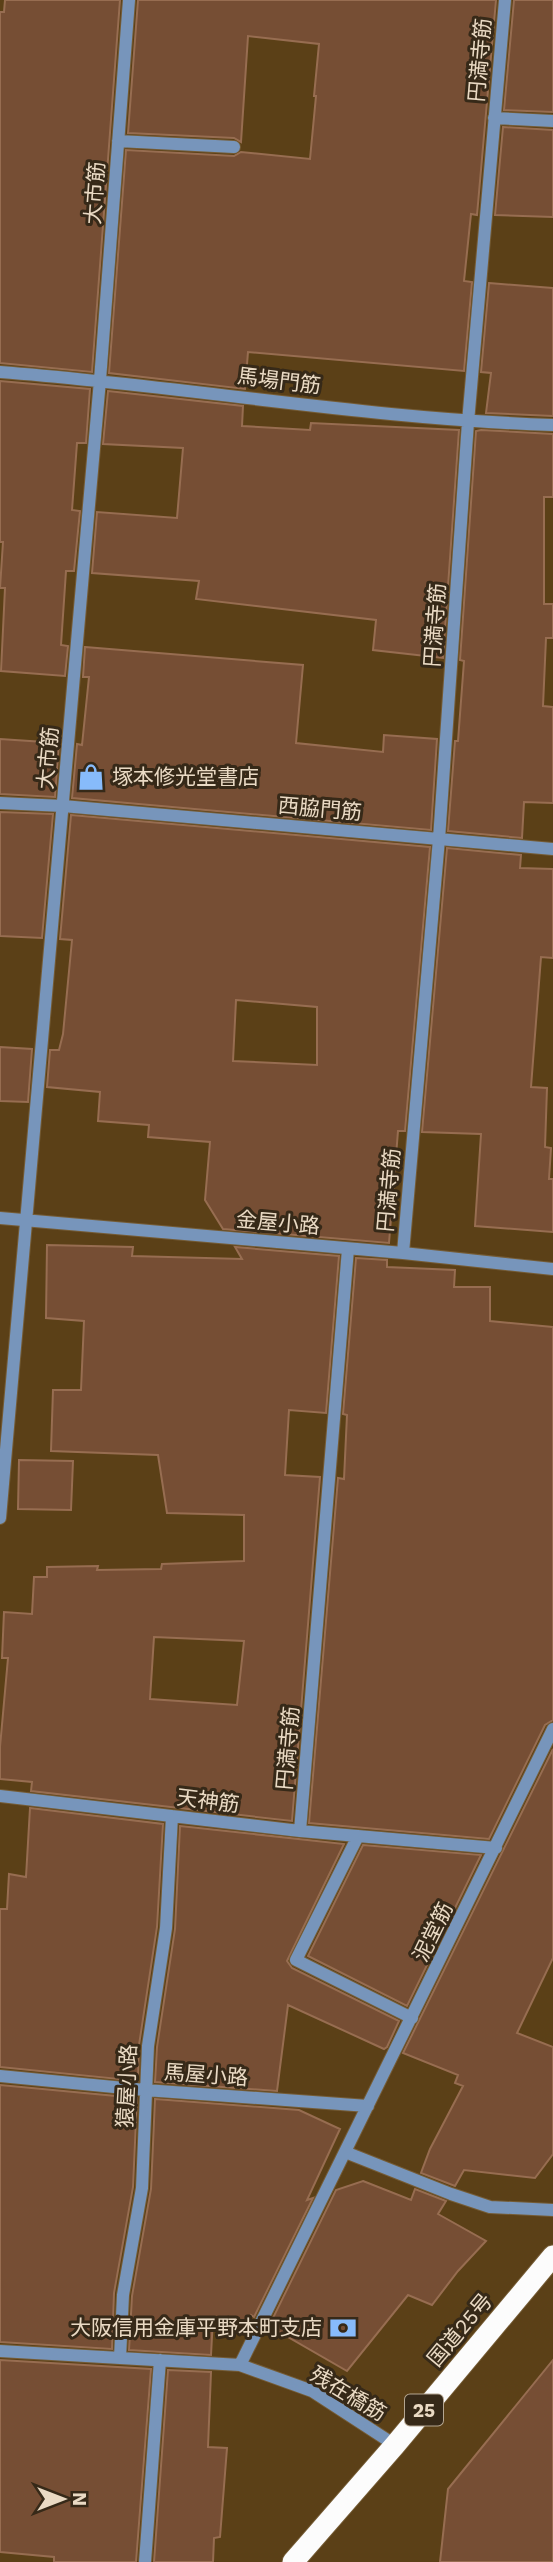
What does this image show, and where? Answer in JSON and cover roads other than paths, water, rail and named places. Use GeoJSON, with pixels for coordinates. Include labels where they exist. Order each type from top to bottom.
{"type":"FeatureCollection","features":[{"type":"Feature","properties":{"kind":"highway","name":"国道25号"},"geometry":{"type":"LineString","coordinates":[[293,2562],[553,2256]]}},
{"type":"Feature","properties":{"kind":"street","name":"大市筋"},"geometry":{"type":"LineString","coordinates":[[0,1518],[100,380],[129,0]]}},
{"type":"Feature","properties":{"kind":"street","name":"円満寺筋"},"geometry":{"type":"LineString","coordinates":[[403,1253],[439,839],[468,422],[505,0]]}},
{"type":"Feature","properties":{"kind":"street"},"geometry":{"type":"LineString","coordinates":[[494,118],[553,121]]}},
{"type":"Feature","properties":{"kind":"street"},"geometry":{"type":"LineString","coordinates":[[118,141],[234,147]]}},
{"type":"Feature","properties":{"kind":"street","name":"馬場門筋"},"geometry":{"type":"LineString","coordinates":[[0,372],[100,380],[468,422],[553,425]]}},
{"type":"Feature","properties":{"kind":"street","name":"西脇門筋"},"geometry":{"type":"LineString","coordinates":[[0,803],[63,806],[553,849]]}},
{"type":"Feature","properties":{"kind":"street","name":"金屋小路"},"geometry":{"type":"LineString","coordinates":[[0,1218],[403,1253],[553,1269]]}},
{"type":"Feature","properties":{"kind":"street","name":"円満寺筋"},"geometry":{"type":"LineString","coordinates":[[300,1831],[348,1248]]}},
{"type":"Feature","properties":{"kind":"street","name":"泥堂筋"},"geometry":{"type":"LineString","coordinates":[[240,2365],[553,1729]]}},
{"type":"Feature","properties":{"kind":"street","name":"天神筋"},"geometry":{"type":"LineString","coordinates":[[0,1797],[300,1831],[496,1848]]}},
{"type":"Feature","properties":{"kind":"street","name":"猿屋小路"},"geometry":{"type":"LineString","coordinates":[[120,2358],[123,2295],[142,2188],[148,2046],[166,1928],[172,1816]]}},
{"type":"Feature","properties":{"kind":"street"},"geometry":{"type":"LineString","coordinates":[[358,1836],[296,1960],[412,2018]]}},
{"type":"Feature","properties":{"kind":"street","name":"馬屋小路"},"geometry":{"type":"LineString","coordinates":[[0,2076],[145,2090],[368,2106]]}},
{"type":"Feature","properties":{"kind":"street"},"geometry":{"type":"LineString","coordinates":[[345,2152],[490,2207],[553,2210]]}},
{"type":"Feature","properties":{"kind":"street","name":"残在橋筋"},"geometry":{"type":"LineString","coordinates":[[0,2351],[240,2365],[312,2391],[395,2445]]}},
{"type":"Feature","properties":{"kind":"street"},"geometry":{"type":"LineString","coordinates":[[145,2562],[160,2360]]}},
{"type":"Feature","properties":{"kind":"place","name":"塚本修光堂書店"},"geometry":{"type":"Point","coordinates":[91,777]}},
{"type":"Feature","properties":{"kind":"place","name":"大阪信用金庫平野本町支店"},"geometry":{"type":"Point","coordinates":[343,2328]}}]}
